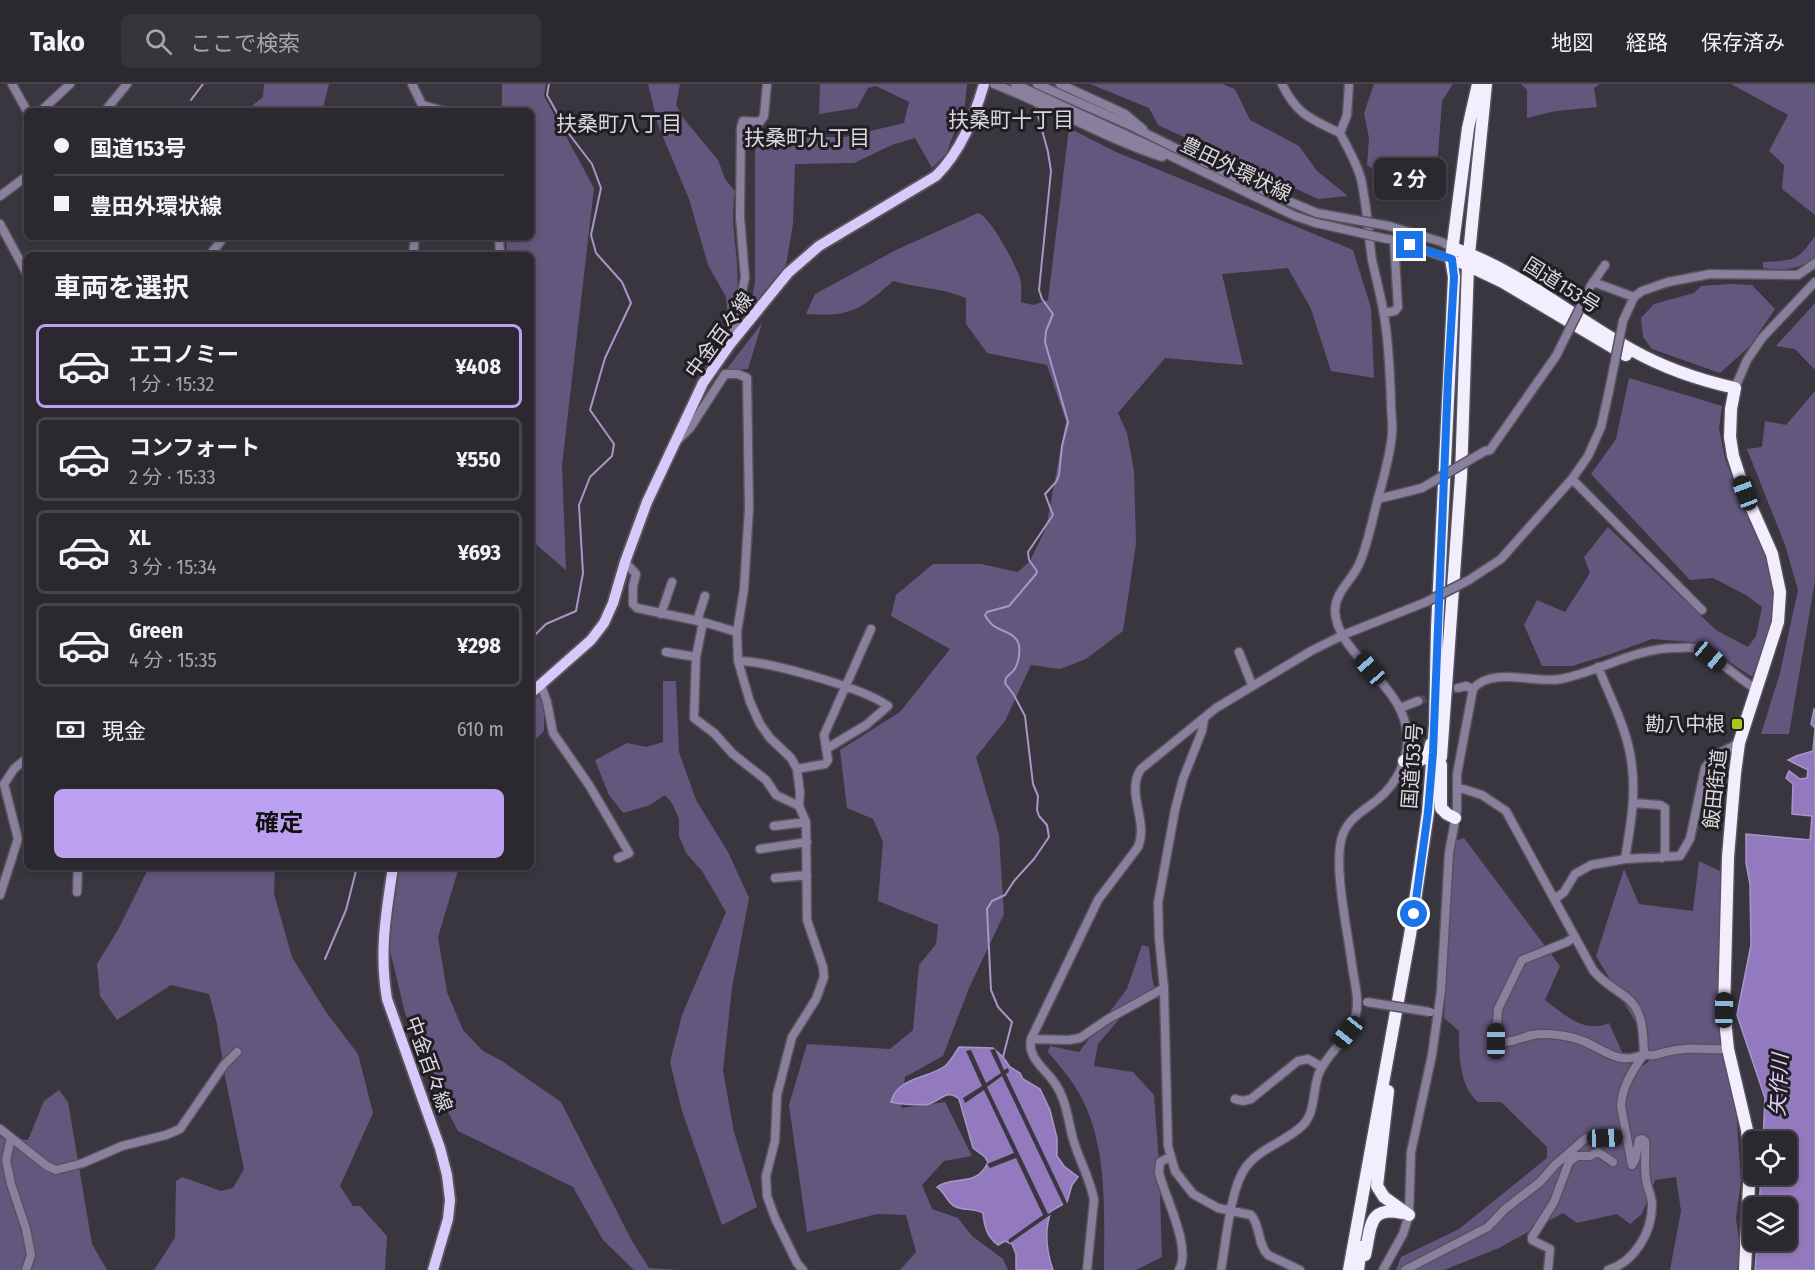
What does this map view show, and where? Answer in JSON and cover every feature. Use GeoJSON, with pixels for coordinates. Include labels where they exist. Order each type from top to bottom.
{"type":"FeatureCollection","features":[{"type":"Feature","properties":{"kind":"highway","name":"国道153号"},"geometry":{"type":"LineString","coordinates":[[1349,1270],[1414,914],[1428,812],[1436,700],[1437,628],[1454,277],[1452,253],[1468,129],[1478,84]]}},
{"type":"Feature","properties":{"kind":"highway","name":"国道153号"},"geometry":{"type":"LineString","coordinates":[[1359,1270],[1388,1090],[1424,896],[1441,765],[1461,476],[1468,259],[1486,84]]}},
{"type":"Feature","properties":{"kind":"highway","name":"国道153号"},"geometry":{"type":"LineString","coordinates":[[1452,253],[1468,259],[1635,361],[1672,376],[1734,392]]}},
{"type":"Feature","properties":{"kind":"highway","name":"飯田街道"},"geometry":{"type":"LineString","coordinates":[[1734,392],[1730,436],[1733,456],[1745,493],[1772,554],[1780,592],[1778,621],[1739,743],[1728,857],[1724,1010],[1728,1049],[1747,1130],[1750,1163],[1745,1270]]}},
{"type":"Feature","properties":{"kind":"highway"},"geometry":{"type":"LineString","coordinates":[[1404,761],[1420,761],[1430,752],[1436,700]]}},
{"type":"Feature","properties":{"kind":"highway"},"geometry":{"type":"LineString","coordinates":[[1404,761],[1420,769],[1426,776],[1428,812]]}},
{"type":"Feature","properties":{"kind":"highway"},"geometry":{"type":"LineString","coordinates":[[1441,765],[1442,808],[1455,818]]}},
{"type":"Feature","properties":{"kind":"highway"},"geometry":{"type":"LineString","coordinates":[[1388,1090],[1377,1186],[1384,1197],[1409,1215]]}},
{"type":"Feature","properties":{"kind":"highway"},"geometry":{"type":"LineString","coordinates":[[1359,1270],[1371,1226],[1377,1215],[1380,1212],[1390,1211],[1409,1215]]}},
{"type":"Feature","properties":{"kind":"main road","name":"中金百々線"},"geometry":{"type":"LineString","coordinates":[[534,691],[591,640],[604,623],[647,502],[703,383],[731,344],[802,259],[819,246],[936,176],[950,163],[964,138],[984,84]]}},
{"type":"Feature","properties":{"kind":"main road","name":"中金百々線"},"geometry":{"type":"LineString","coordinates":[[393,870],[382,944],[387,999],[440,1148],[450,1200],[448,1219],[433,1270]]}},
{"type":"Feature","properties":{"kind":"street"},"geometry":{"type":"LineString","coordinates":[[12,84],[25,108]]}},
{"type":"Feature","properties":{"kind":"street"},"geometry":{"type":"LineString","coordinates":[[44,108],[70,84]]}},
{"type":"Feature","properties":{"kind":"street"},"geometry":{"type":"LineString","coordinates":[[107,108],[127,84]]}},
{"type":"Feature","properties":{"kind":"street"},"geometry":{"type":"LineString","coordinates":[[412,84],[423,108]]}},
{"type":"Feature","properties":{"kind":"street"},"geometry":{"type":"LineString","coordinates":[[731,344],[745,278],[740,217],[741,127],[743,121],[760,122],[764,116],[767,84]]}},
{"type":"Feature","properties":{"kind":"street"},"geometry":{"type":"LineString","coordinates":[[994,84],[1127,145],[1194,167]]}},
{"type":"Feature","properties":{"kind":"street","name":"豊田外環状線"},"geometry":{"type":"LineString","coordinates":[[1015,84],[1295,216],[1316,223],[1452,253]]}},
{"type":"Feature","properties":{"kind":"street","name":"豊田外環状線"},"geometry":{"type":"LineString","coordinates":[[1037,84],[1127,124],[1248,184],[1317,213],[1389,226],[1442,242],[1452,253]]}},
{"type":"Feature","properties":{"kind":"street"},"geometry":{"type":"LineString","coordinates":[[1060,84],[1125,114],[1155,139]]}},
{"type":"Feature","properties":{"kind":"street"},"geometry":{"type":"LineString","coordinates":[[1221,1270],[1234,1193],[1245,1168],[1257,1156],[1294,1132],[1306,1121],[1312,1107],[1317,1076],[1355,1019],[1357,1000],[1342,891],[1341,840],[1348,823],[1391,786],[1404,761],[1407,733],[1400,708],[1393,696],[1343,635],[1335,612],[1339,593],[1352,578],[1360,562],[1378,499],[1392,433],[1390,361],[1384,313],[1372,260],[1360,177],[1340,133],[1305,117],[1282,84]]}},
{"type":"Feature","properties":{"kind":"street"},"geometry":{"type":"LineString","coordinates":[[1340,133],[1347,115],[1349,84]]}},
{"type":"Feature","properties":{"kind":"street"},"geometry":{"type":"LineString","coordinates":[[0,196],[24,178]]}},
{"type":"Feature","properties":{"kind":"street"},"geometry":{"type":"LineString","coordinates":[[0,224],[24,268]]}},
{"type":"Feature","properties":{"kind":"street"},"geometry":{"type":"LineString","coordinates":[[212,252],[222,240]]}},
{"type":"Feature","properties":{"kind":"street"},"geometry":{"type":"LineString","coordinates":[[1384,313],[1395,311],[1398,307],[1391,240]]}},
{"type":"Feature","properties":{"kind":"street"},"geometry":{"type":"LineString","coordinates":[[1087,1270],[1094,1208],[1092,1190],[1074,1140],[1063,1097],[1032,1054],[1029,1046],[1098,900],[1138,847],[1142,825],[1135,784],[1137,774],[1216,708],[1311,651],[1343,635],[1426,602],[1469,580],[1501,559],[1572,479],[1588,456],[1601,427],[1623,321],[1634,297],[1652,287],[1692,276],[1710,274],[1791,276],[1804,272],[1815,263]]}},
{"type":"Feature","properties":{"kind":"street"},"geometry":{"type":"LineString","coordinates":[[1378,499],[1422,488],[1485,450],[1490,450],[1556,356],[1591,286],[1605,265]]}},
{"type":"Feature","properties":{"kind":"street","name":"飯田街道"},"geometry":{"type":"LineString","coordinates":[[1734,392],[1747,360],[1762,338],[1815,282]]}},
{"type":"Feature","properties":{"kind":"street"},"geometry":{"type":"LineString","coordinates":[[1591,286],[1634,297]]}},
{"type":"Feature","properties":{"kind":"street"},"geometry":{"type":"LineString","coordinates":[[674,445],[690,428],[725,374],[738,374],[747,378],[749,508],[744,589],[737,632],[738,661],[747,693],[760,724],[770,738],[791,758],[797,770],[799,806],[806,822],[807,920],[824,977],[816,999],[792,1037],[777,1095],[775,1141],[766,1176],[767,1196],[775,1218],[797,1263],[803,1270]]}},
{"type":"Feature","properties":{"kind":"street"},"geometry":{"type":"LineString","coordinates":[[1572,479],[1702,610]]}},
{"type":"Feature","properties":{"kind":"street"},"geometry":{"type":"LineString","coordinates":[[626,562],[636,574],[633,604],[637,608],[700,621],[737,632]]}},
{"type":"Feature","properties":{"kind":"street"},"geometry":{"type":"LineString","coordinates":[[662,614],[672,582]]}},
{"type":"Feature","properties":{"kind":"street"},"geometry":{"type":"LineString","coordinates":[[705,596],[696,657],[693,718],[714,733],[733,754],[766,780],[776,795],[799,806]]}},
{"type":"Feature","properties":{"kind":"street"},"geometry":{"type":"LineString","coordinates":[[797,770],[825,764],[828,760],[824,735],[872,629]]}},
{"type":"Feature","properties":{"kind":"street"},"geometry":{"type":"LineString","coordinates":[[1383,1270],[1403,1234],[1409,1215],[1411,1152],[1421,1113],[1434,1012],[1441,992],[1449,853],[1455,818],[1459,758],[1473,689],[1484,681],[1498,677],[1560,679],[1639,653],[1669,648],[1695,648],[1756,689]]}},
{"type":"Feature","properties":{"kind":"street"},"geometry":{"type":"LineString","coordinates":[[666,652],[696,657]]}},
{"type":"Feature","properties":{"kind":"street"},"geometry":{"type":"LineString","coordinates":[[1239,652],[1252,686]]}},
{"type":"Feature","properties":{"kind":"street"},"geometry":{"type":"LineString","coordinates":[[738,661],[781,668],[846,688],[888,705],[866,725],[826,749]]}},
{"type":"Feature","properties":{"kind":"street"},"geometry":{"type":"LineString","coordinates":[[1598,667],[1622,725],[1632,767],[1633,803],[1625,859]]}},
{"type":"Feature","properties":{"kind":"street"},"geometry":{"type":"LineString","coordinates":[[541,685],[548,702],[553,733],[589,785],[629,853],[618,858]]}},
{"type":"Feature","properties":{"kind":"street"},"geometry":{"type":"LineString","coordinates":[[1458,688],[1466,686],[1473,689]]}},
{"type":"Feature","properties":{"kind":"street"},"geometry":{"type":"LineString","coordinates":[[1400,708],[1418,701]]}},
{"type":"Feature","properties":{"kind":"street"},"geometry":{"type":"LineString","coordinates":[[1204,719],[1175,810],[1158,903],[1164,988],[1167,1132],[1170,1157],[1179,1179],[1193,1194],[1209,1204],[1247,1213],[1254,1219],[1262,1247],[1268,1255],[1300,1270]]}},
{"type":"Feature","properties":{"kind":"street"},"geometry":{"type":"LineString","coordinates":[[1555,899],[1564,892],[1570,879],[1582,869],[1598,863],[1680,856],[1690,839],[1705,768],[1714,756],[1739,743]]}},
{"type":"Feature","properties":{"kind":"street"},"geometry":{"type":"LineString","coordinates":[[0,895],[18,839],[4,784],[14,769],[24,761]]}},
{"type":"Feature","properties":{"kind":"street"},"geometry":{"type":"LineString","coordinates":[[1457,787],[1482,795],[1506,811],[1593,970],[1602,981],[1629,999],[1635,1007],[1643,1029],[1644,1054],[1632,1070],[1621,1106],[1632,1165],[1639,1140],[1645,1141],[1645,1178],[1652,1201],[1652,1214],[1644,1238],[1634,1254],[1622,1265],[1608,1270]]}},
{"type":"Feature","properties":{"kind":"street"},"geometry":{"type":"LineString","coordinates":[[1633,803],[1660,805],[1665,808],[1665,853],[1662,858]]}},
{"type":"Feature","properties":{"kind":"street"},"geometry":{"type":"LineString","coordinates":[[774,826],[806,822]]}},
{"type":"Feature","properties":{"kind":"street"},"geometry":{"type":"LineString","coordinates":[[760,849],[807,842]]}},
{"type":"Feature","properties":{"kind":"street"},"geometry":{"type":"LineString","coordinates":[[77,892],[78,870]]}},
{"type":"Feature","properties":{"kind":"street"},"geometry":{"type":"LineString","coordinates":[[774,878],[807,875]]}},
{"type":"Feature","properties":{"kind":"street"},"geometry":{"type":"LineString","coordinates":[[1574,937],[1522,960],[1498,1009],[1496,1041],[1503,1043],[1541,1034],[1574,1038],[1590,1043],[1613,1057],[1644,1054],[1653,1057],[1665,1052],[1692,1047],[1728,1049]]}},
{"type":"Feature","properties":{"kind":"street"},"geometry":{"type":"LineString","coordinates":[[1031,1039],[1080,1038],[1108,1019],[1164,988]]}},
{"type":"Feature","properties":{"kind":"street"},"geometry":{"type":"LineString","coordinates":[[1357,1000],[1434,1012]]}},
{"type":"Feature","properties":{"kind":"street"},"geometry":{"type":"LineString","coordinates":[[0,1129],[47,1166],[56,1170],[83,1163],[122,1146],[180,1130],[213,1079],[237,1052]]}},
{"type":"Feature","properties":{"kind":"street"},"geometry":{"type":"LineString","coordinates":[[1235,1099],[1243,1101],[1251,1099],[1298,1061],[1308,1059],[1322,1067]]}},
{"type":"Feature","properties":{"kind":"street"},"geometry":{"type":"LineString","coordinates":[[1405,1270],[1488,1227],[1586,1138],[1627,1137]]}},
{"type":"Feature","properties":{"kind":"street"},"geometry":{"type":"LineString","coordinates":[[11,1138],[6,1160],[11,1184],[26,1228],[31,1254],[26,1270]]}},
{"type":"Feature","properties":{"kind":"street"},"geometry":{"type":"LineString","coordinates":[[1548,1270],[1550,1249],[1532,1240],[1532,1237],[1554,1202],[1569,1162],[1577,1156],[1590,1156],[1598,1152],[1613,1162]]}},
{"type":"Feature","properties":{"kind":"street"},"geometry":{"type":"LineString","coordinates":[[1170,1157],[1160,1162],[1159,1173],[1182,1250],[1179,1270]]}},
{"type":"Feature","properties":{"kind":"shaded area"},"geometry":{"type":"Polygon","coordinates":[[[264,84],[329,84],[323,108],[249,108],[263,97],[264,84]]]}},
{"type":"Feature","properties":{"kind":"shaded area"},"geometry":{"type":"Polygon","coordinates":[[[502,84],[546,84],[544,96],[594,188],[562,465],[566,570],[534,543],[534,252],[507,252],[506,240],[534,240],[534,108],[502,108],[502,84]]]}},
{"type":"Feature","properties":{"kind":"shaded area"},"geometry":{"type":"Polygon","coordinates":[[[648,84],[680,84],[676,105],[684,119],[718,160],[725,179],[735,191],[733,215],[737,284],[733,310],[728,319],[726,297],[708,265],[689,199],[658,125],[648,84]]]}},
{"type":"Feature","properties":{"kind":"shaded area"},"geometry":{"type":"Polygon","coordinates":[[[820,84],[967,84],[965,105],[946,154],[932,168],[915,138],[892,145],[854,163],[795,164],[793,224],[786,265],[749,317],[755,281],[755,137],[845,137],[904,123],[909,102],[876,86],[868,88],[857,108],[819,114],[820,84]]]}},
{"type":"Feature","properties":{"kind":"shaded area"},"geometry":{"type":"Polygon","coordinates":[[[1090,84],[1222,84],[1235,89],[1250,120],[1299,146],[1317,171],[1348,196],[1318,199],[1158,125],[1149,108],[1090,84]]]}},
{"type":"Feature","properties":{"kind":"shaded area"},"geometry":{"type":"Polygon","coordinates":[[[1374,84],[1453,84],[1442,101],[1437,168],[1438,195],[1417,184],[1402,190],[1367,165],[1369,138],[1364,113],[1374,84]]]}},
{"type":"Feature","properties":{"kind":"shaded area"},"geometry":{"type":"Polygon","coordinates":[[[1521,84],[1600,84],[1594,88],[1597,107],[1556,111],[1527,118],[1527,90],[1521,84]]]}},
{"type":"Feature","properties":{"kind":"shaded area"},"geometry":{"type":"Polygon","coordinates":[[[1731,84],[1815,84],[1815,215],[1782,189],[1784,165],[1769,151],[1788,115],[1731,84]]]}},
{"type":"Feature","properties":{"kind":"shaded area"},"geometry":{"type":"Polygon","coordinates":[[[1069,128],[1116,152],[1353,250],[1371,308],[1374,378],[1331,371],[1311,309],[1288,268],[1222,274],[1243,365],[1165,358],[1118,413],[1127,433],[1134,471],[1136,544],[1123,631],[1086,659],[1060,669],[1031,665],[1005,721],[976,757],[999,835],[1004,914],[969,988],[943,1056],[905,1077],[901,1108],[945,1102],[972,1156],[944,1161],[922,1185],[932,1209],[958,1218],[972,1236],[1003,1259],[1008,1270],[900,1270],[916,1252],[906,1215],[877,1214],[807,1232],[789,1105],[807,1044],[890,1049],[913,1030],[919,965],[936,944],[938,925],[878,901],[883,842],[873,819],[847,808],[840,750],[900,712],[950,649],[891,616],[896,595],[933,564],[981,564],[1018,572],[1030,561],[1046,528],[1066,421],[1047,365],[987,353],[966,324],[966,298],[893,281],[872,299],[854,310],[834,314],[806,314],[815,294],[896,250],[978,213],[996,232],[1013,262],[1021,281],[1021,302],[1033,305],[1048,300],[1069,128]]]}},
{"type":"Feature","properties":{"kind":"shaded area"},"geometry":{"type":"Polygon","coordinates":[[[1815,236],[1815,257],[1809,262],[1790,268],[1763,268],[1763,262],[1788,260],[1799,255],[1815,236]]]}},
{"type":"Feature","properties":{"kind":"shaded area"},"geometry":{"type":"Polygon","coordinates":[[[1752,285],[1775,309],[1749,347],[1720,373],[1652,349],[1643,337],[1641,318],[1654,304],[1694,293],[1701,286],[1752,285]]]}},
{"type":"Feature","properties":{"kind":"shaded area"},"geometry":{"type":"Polygon","coordinates":[[[1815,303],[1815,370],[1795,349],[1776,346],[1815,303]]]}},
{"type":"Feature","properties":{"kind":"shaded area"},"geometry":{"type":"Polygon","coordinates":[[[762,323],[748,369],[726,370],[762,323]]]}},
{"type":"Feature","properties":{"kind":"shaded area"},"geometry":{"type":"Polygon","coordinates":[[[1629,378],[1722,406],[1719,428],[1725,459],[1750,523],[1771,562],[1776,594],[1768,636],[1752,677],[1709,648],[1692,642],[1652,639],[1572,666],[1542,666],[1524,625],[1537,600],[1565,612],[1590,573],[1584,557],[1608,527],[1716,630],[1748,647],[1756,636],[1762,607],[1746,595],[1713,578],[1690,580],[1591,474],[1616,439],[1629,378]]]}},
{"type":"Feature","properties":{"kind":"shaded area"},"geometry":{"type":"Polygon","coordinates":[[[1815,391],[1815,581],[1789,734],[1761,734],[1780,673],[1798,590],[1785,545],[1747,449],[1762,447],[1765,421],[1786,425],[1815,391]]]}},
{"type":"Feature","properties":{"kind":"shaded area"},"geometry":{"type":"Polygon","coordinates":[[[663,681],[676,681],[679,752],[696,800],[728,852],[749,898],[732,988],[723,1071],[734,1132],[757,1207],[722,1225],[682,1111],[670,1062],[682,1015],[726,912],[702,871],[686,853],[679,836],[679,819],[672,803],[665,795],[650,805],[623,813],[609,795],[595,760],[627,743],[646,747],[663,742],[663,681]]]}},
{"type":"Feature","properties":{"kind":"shaded area"},"geometry":{"type":"Polygon","coordinates":[[[540,695],[544,708],[544,731],[534,741],[534,700],[540,695]]]}},
{"type":"Feature","properties":{"kind":"shaded area"},"geometry":{"type":"Polygon","coordinates":[[[1464,838],[1560,966],[1545,1000],[1574,1021],[1582,1024],[1600,1026],[1609,1023],[1622,1052],[1621,1062],[1641,1067],[1649,1061],[1638,1026],[1596,956],[1624,869],[1639,904],[1693,911],[1699,861],[1720,871],[1741,1181],[1736,1218],[1741,1256],[1737,1270],[1670,1270],[1681,1211],[1676,1177],[1655,1180],[1642,1214],[1630,1224],[1617,1214],[1577,1223],[1563,1213],[1499,1248],[1444,1270],[1396,1270],[1401,1257],[1459,1229],[1547,1158],[1547,1147],[1501,1102],[1478,1102],[1472,1095],[1461,1069],[1459,1031],[1444,1018],[1455,841],[1464,838]]]}},
{"type":"Feature","properties":{"kind":"shaded area"},"geometry":{"type":"Polygon","coordinates":[[[148,870],[275,870],[274,894],[292,957],[326,1012],[358,1054],[373,1113],[340,1186],[353,1206],[360,1206],[387,1236],[385,1270],[154,1270],[175,1238],[176,1181],[182,1177],[221,1191],[233,1188],[244,1169],[225,1077],[217,1024],[209,994],[171,985],[117,1020],[100,996],[97,964],[119,928],[148,870]]]}},
{"type":"Feature","properties":{"kind":"shaded area"},"geometry":{"type":"Polygon","coordinates":[[[399,870],[458,870],[438,937],[447,992],[463,1030],[483,1051],[502,1061],[561,1102],[632,1241],[649,1268],[678,1270],[634,1270],[603,1240],[573,1187],[458,1131],[434,1085],[405,1013],[388,942],[399,870]]]}},
{"type":"Feature","properties":{"kind":"shaded area"},"geometry":{"type":"Polygon","coordinates":[[[1142,945],[1149,947],[1157,998],[1126,1011],[1098,1044],[1094,1066],[1133,1072],[1154,1095],[1162,1257],[1136,1270],[1104,1270],[1104,1199],[1099,1151],[1085,1106],[1074,1085],[1048,1052],[1050,1046],[1079,1052],[1127,989],[1142,945]]]}},
{"type":"Feature","properties":{"kind":"shaded area"},"geometry":{"type":"Polygon","coordinates":[[[59,1090],[68,1102],[92,1244],[107,1270],[0,1270],[0,1137],[28,1140],[44,1101],[59,1090]]]}},
{"type":"Feature","properties":{"kind":"water"},"geometry":{"type":"Polygon","coordinates":[[[1815,710],[1815,728],[1811,724],[1815,710]]]}},
{"type":"Feature","properties":{"kind":"water","name":"矢作川"},"geometry":{"type":"Polygon","coordinates":[[[1815,728],[1815,1270],[1755,1270],[1756,1251],[1797,1251],[1797,1197],[1760,1197],[1760,1185],[1797,1185],[1797,1131],[1763,1131],[1765,1098],[1737,1015],[1751,945],[1746,834],[1810,840],[1812,816],[1792,814],[1793,784],[1786,778],[1789,771],[1800,779],[1807,778],[1808,770],[1788,760],[1813,751],[1815,728]]]}},
{"type":"Feature","properties":{"kind":"water"},"geometry":{"type":"Polygon","coordinates":[[[959,1047],[993,1048],[1010,1067],[1020,1073],[1023,1079],[1040,1089],[1050,1110],[1057,1138],[1057,1156],[1064,1166],[1078,1177],[1072,1185],[1067,1202],[1051,1211],[1049,1218],[1047,1241],[1053,1270],[1016,1270],[1016,1254],[1012,1244],[1005,1241],[998,1245],[994,1242],[987,1231],[983,1213],[954,1206],[937,1187],[978,1175],[988,1162],[973,1148],[959,1099],[947,1095],[926,1105],[891,1102],[894,1094],[906,1083],[945,1066],[959,1047]]]}},
{"type":"Feature","properties":{"kind":"pier"},"geometry":{"type":"Polygon","coordinates":[[[995,1049],[1004,1070],[1008,1068],[1009,1072],[1006,1074],[1068,1205],[1010,1243],[1008,1240],[1043,1215],[1016,1158],[990,1168],[987,1164],[1014,1153],[984,1090],[965,1103],[963,1098],[982,1086],[966,1051],[971,1050],[986,1083],[1001,1073],[990,1050],[995,1049]],[[1002,1076],[987,1087],[1048,1214],[1064,1206],[1002,1076]]]}},
{"type":"Feature","properties":{"kind":"waterway"},"geometry":{"type":"LineString","coordinates":[[191,100],[203,84]]}},
{"type":"Feature","properties":{"kind":"waterway"},"geometry":{"type":"LineString","coordinates":[[534,636],[546,624],[576,611],[583,573],[579,505],[590,477],[612,456],[614,444],[590,410],[605,358],[631,303],[622,282],[596,253],[591,235],[601,188],[592,164],[569,134],[547,95],[549,84]]}},
{"type":"Feature","properties":{"kind":"waterway"},"geometry":{"type":"LineString","coordinates":[[1003,1057],[1012,1022],[998,1007],[991,990],[987,909],[992,901],[1005,895],[1049,837],[1047,825],[1037,810],[1038,796],[1033,784],[1025,716],[1005,683],[1006,678],[1017,664],[1018,642],[1009,633],[992,625],[985,615],[987,612],[1009,606],[1036,574],[1037,571],[1029,560],[1028,552],[1053,515],[1045,494],[1059,475],[1062,446],[1068,422],[1045,342],[1046,331],[1053,314],[1042,299],[1039,290],[1051,171],[1035,104]]}},
{"type":"Feature","properties":{"kind":"waterway"},"geometry":{"type":"LineString","coordinates":[[325,959],[346,910],[356,870]]}},
{"type":"Feature","properties":{"kind":"tunnel"},"geometry":{"type":"LineString","coordinates":[[1418,701],[1458,688]]}},
{"type":"Feature","properties":{"kind":"place","name":"勘八中根"},"geometry":{"type":"Point","coordinates":[1737,724]}},
{"type":"Feature","properties":{"kind":"district","name":"扶桑町十丁目"},"geometry":{"type":"Point","coordinates":[1011,120]}},
{"type":"Feature","properties":{"kind":"district","name":"扶桑町八丁目"},"geometry":{"type":"Point","coordinates":[619,124]}},
{"type":"Feature","properties":{"kind":"district","name":"扶桑町九丁目"},"geometry":{"type":"Point","coordinates":[807,138]}},
{"type":"Feature","properties":{"kind":"route"},"geometry":{"type":"LineString","coordinates":[[1410,245],[1452,259],[1454,277],[1433,753],[1428,812],[1414,914]]}}]}
